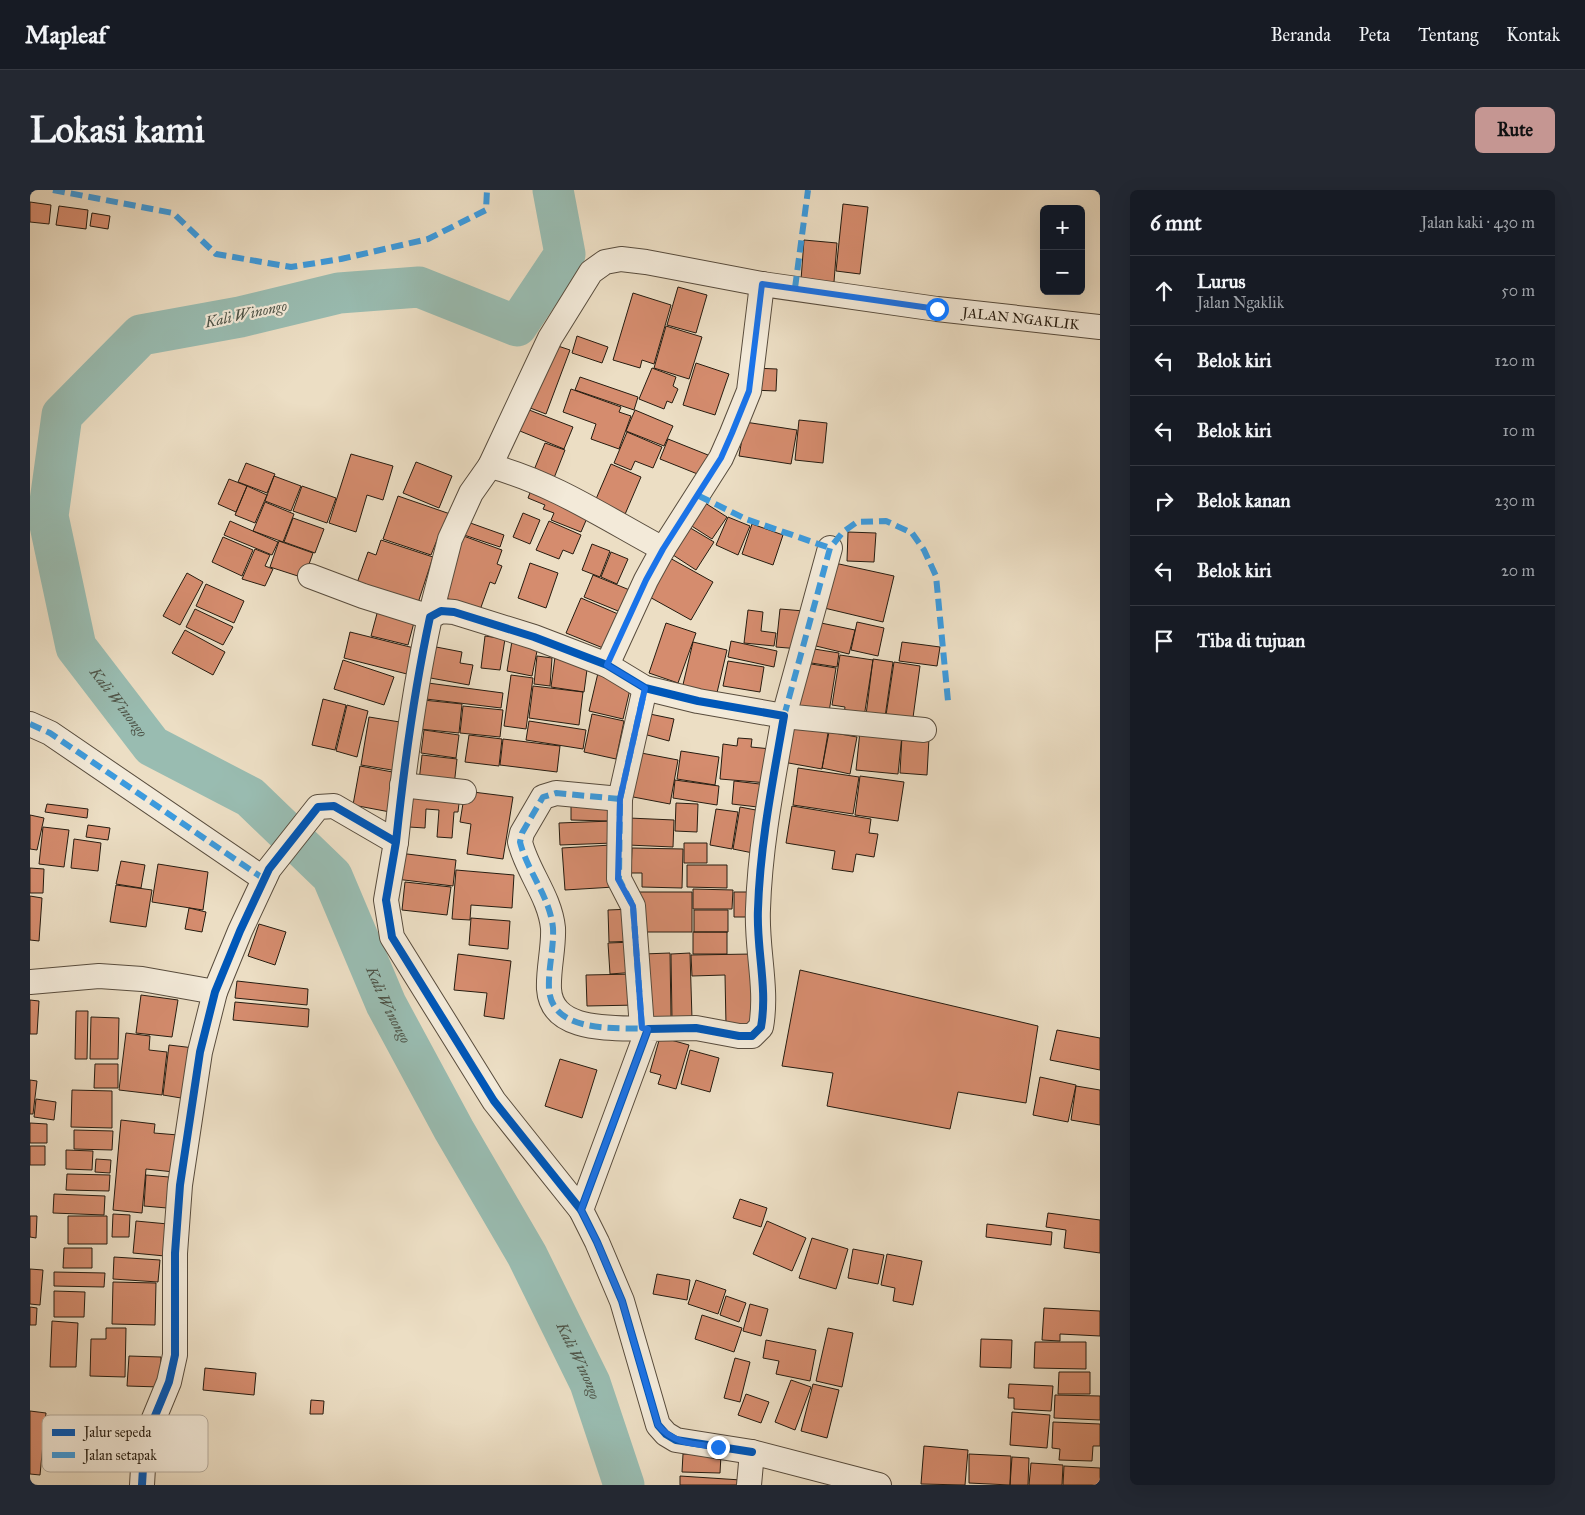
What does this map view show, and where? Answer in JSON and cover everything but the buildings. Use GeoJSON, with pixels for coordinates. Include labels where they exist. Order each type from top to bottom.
{"type":"FeatureCollection","features":[{"type":"Feature","properties":{"kind":"street","name":"JALAN NGAKLIK"},"geometry":{"type":"LineString","coordinates":[[879,1485],[752,1452],[676,1440],[666,1434],[658,1425],[622,1301],[581,1210],[494,1101],[392,937],[386,900],[396,842],[415,696],[430,617],[450,538],[471,493],[490,466],[550,338],[591,272],[605,262],[621,260],[762,284],[937,309],[1100,328]]}},
{"type":"Feature","properties":{"kind":"street"},"geometry":{"type":"LineString","coordinates":[[607,665],[663,549],[721,458],[749,391],[762,284]]}},
{"type":"Feature","properties":{"kind":"street"},"geometry":{"type":"LineString","coordinates":[[490,466],[524,475],[594,510],[663,549]]}},
{"type":"Feature","properties":{"kind":"street"},"geometry":{"type":"LineString","coordinates":[[620,799],[556,792],[548,794],[543,797],[520,842],[549,911],[553,928],[549,990],[553,1005],[564,1018],[577,1024],[645,1029],[696,1028],[739,1036],[752,1036],[761,1027],[763,1000],[758,912],[760,876],[769,804],[784,716],[830,548]]}},
{"type":"Feature","properties":{"kind":"street"},"geometry":{"type":"LineString","coordinates":[[310,576],[430,617],[441,611],[454,612],[534,637],[607,665],[645,688],[698,701],[784,716],[924,730]]}},
{"type":"Feature","properties":{"kind":"street"},"geometry":{"type":"LineString","coordinates":[[581,1210],[645,1029],[633,906],[618,879],[620,799],[645,688]]}},
{"type":"Feature","properties":{"kind":"street"},"geometry":{"type":"LineString","coordinates":[[30,724],[50,733],[266,874]]}},
{"type":"Feature","properties":{"kind":"street"},"geometry":{"type":"LineString","coordinates":[[402,785],[464,792]]}},
{"type":"Feature","properties":{"kind":"street"},"geometry":{"type":"LineString","coordinates":[[155,1415],[169,1382],[175,1355],[175,1253],[180,1185],[200,1052],[215,992],[266,874],[318,807],[334,806],[396,842]]}},
{"type":"Feature","properties":{"kind":"street"},"geometry":{"type":"LineString","coordinates":[[30,982],[99,976],[142,979],[215,992]]}},
{"type":"Feature","properties":{"kind":"street"},"geometry":{"type":"LineString","coordinates":[[749,1485],[752,1452]]}},
{"type":"Feature","properties":{"kind":"street"},"geometry":{"type":"LineString","coordinates":[[142,1485],[143,1472]]}},
{"type":"Feature","properties":{"kind":"waterway","name":"Kali Winongo"},"geometry":{"type":"LineString","coordinates":[[553,190],[565,254],[517,326],[419,287],[339,293],[240,317],[141,335],[62,415],[48,516],[76,647],[152,746],[250,797],[332,876],[386,1004],[454,1130],[527,1255],[590,1383],[624,1485]]}},
{"type":"Feature","properties":{"kind":"marked path"},"geometry":{"type":"LineString","coordinates":[[53,190],[173,213],[216,254],[291,267],[341,259],[428,239],[486,210],[487,190]]}},
{"type":"Feature","properties":{"kind":"marked path"},"geometry":{"type":"LineString","coordinates":[[795,288],[808,190]]}},
{"type":"Feature","properties":{"kind":"marked path"},"geometry":{"type":"LineString","coordinates":[[699,496],[746,519],[830,548]]}},
{"type":"Feature","properties":{"kind":"marked path"},"geometry":{"type":"LineString","coordinates":[[784,716],[830,548],[843,532],[857,522],[886,521],[912,533],[924,550],[936,576],[948,701]]}},
{"type":"Feature","properties":{"kind":"marked path"},"geometry":{"type":"LineString","coordinates":[[642,1028],[633,906],[619,879],[620,799],[645,688]]}},
{"type":"Feature","properties":{"kind":"marked path"},"geometry":{"type":"LineString","coordinates":[[30,724],[50,733],[264,879],[266,875]]}},
{"type":"Feature","properties":{"kind":"marked path"},"geometry":{"type":"LineString","coordinates":[[620,799],[556,793],[543,797],[522,833],[520,842],[551,917],[553,936],[549,989],[553,1004],[561,1014],[573,1021],[588,1025],[648,1029]]}},
{"type":"Feature","properties":{"kind":"cycle path"},"geometry":{"type":"LineString","coordinates":[[396,842],[402,785],[424,645],[430,617],[441,611],[454,612],[534,637],[607,665],[645,688],[698,701],[784,716],[768,812],[759,885],[758,924],[763,983],[761,1027],[752,1036],[739,1036],[696,1028],[648,1029],[581,1210]]}},
{"type":"Feature","properties":{"kind":"cycle path"},"geometry":{"type":"LineString","coordinates":[[155,1415],[169,1382],[175,1355],[175,1253],[180,1185],[200,1052],[215,992],[240,931],[269,869],[318,807],[334,806],[396,842],[386,900],[392,937],[494,1101],[581,1210],[622,1301],[658,1425],[666,1434],[676,1440],[752,1452]]}},
{"type":"Feature","properties":{"kind":"cycle path"},"geometry":{"type":"LineString","coordinates":[[142,1485],[143,1472]]}},
{"type":"Feature","properties":{"kind":"route"},"geometry":{"type":"LineString","coordinates":[[718,1447],[676,1440],[666,1434],[658,1425],[652,1410],[622,1301],[581,1210],[648,1029],[642,1028],[637,930],[633,906],[618,879],[620,799],[645,688],[607,665],[646,580],[663,549],[699,496],[721,458],[732,433],[749,391],[762,284],[937,309]]}}]}
